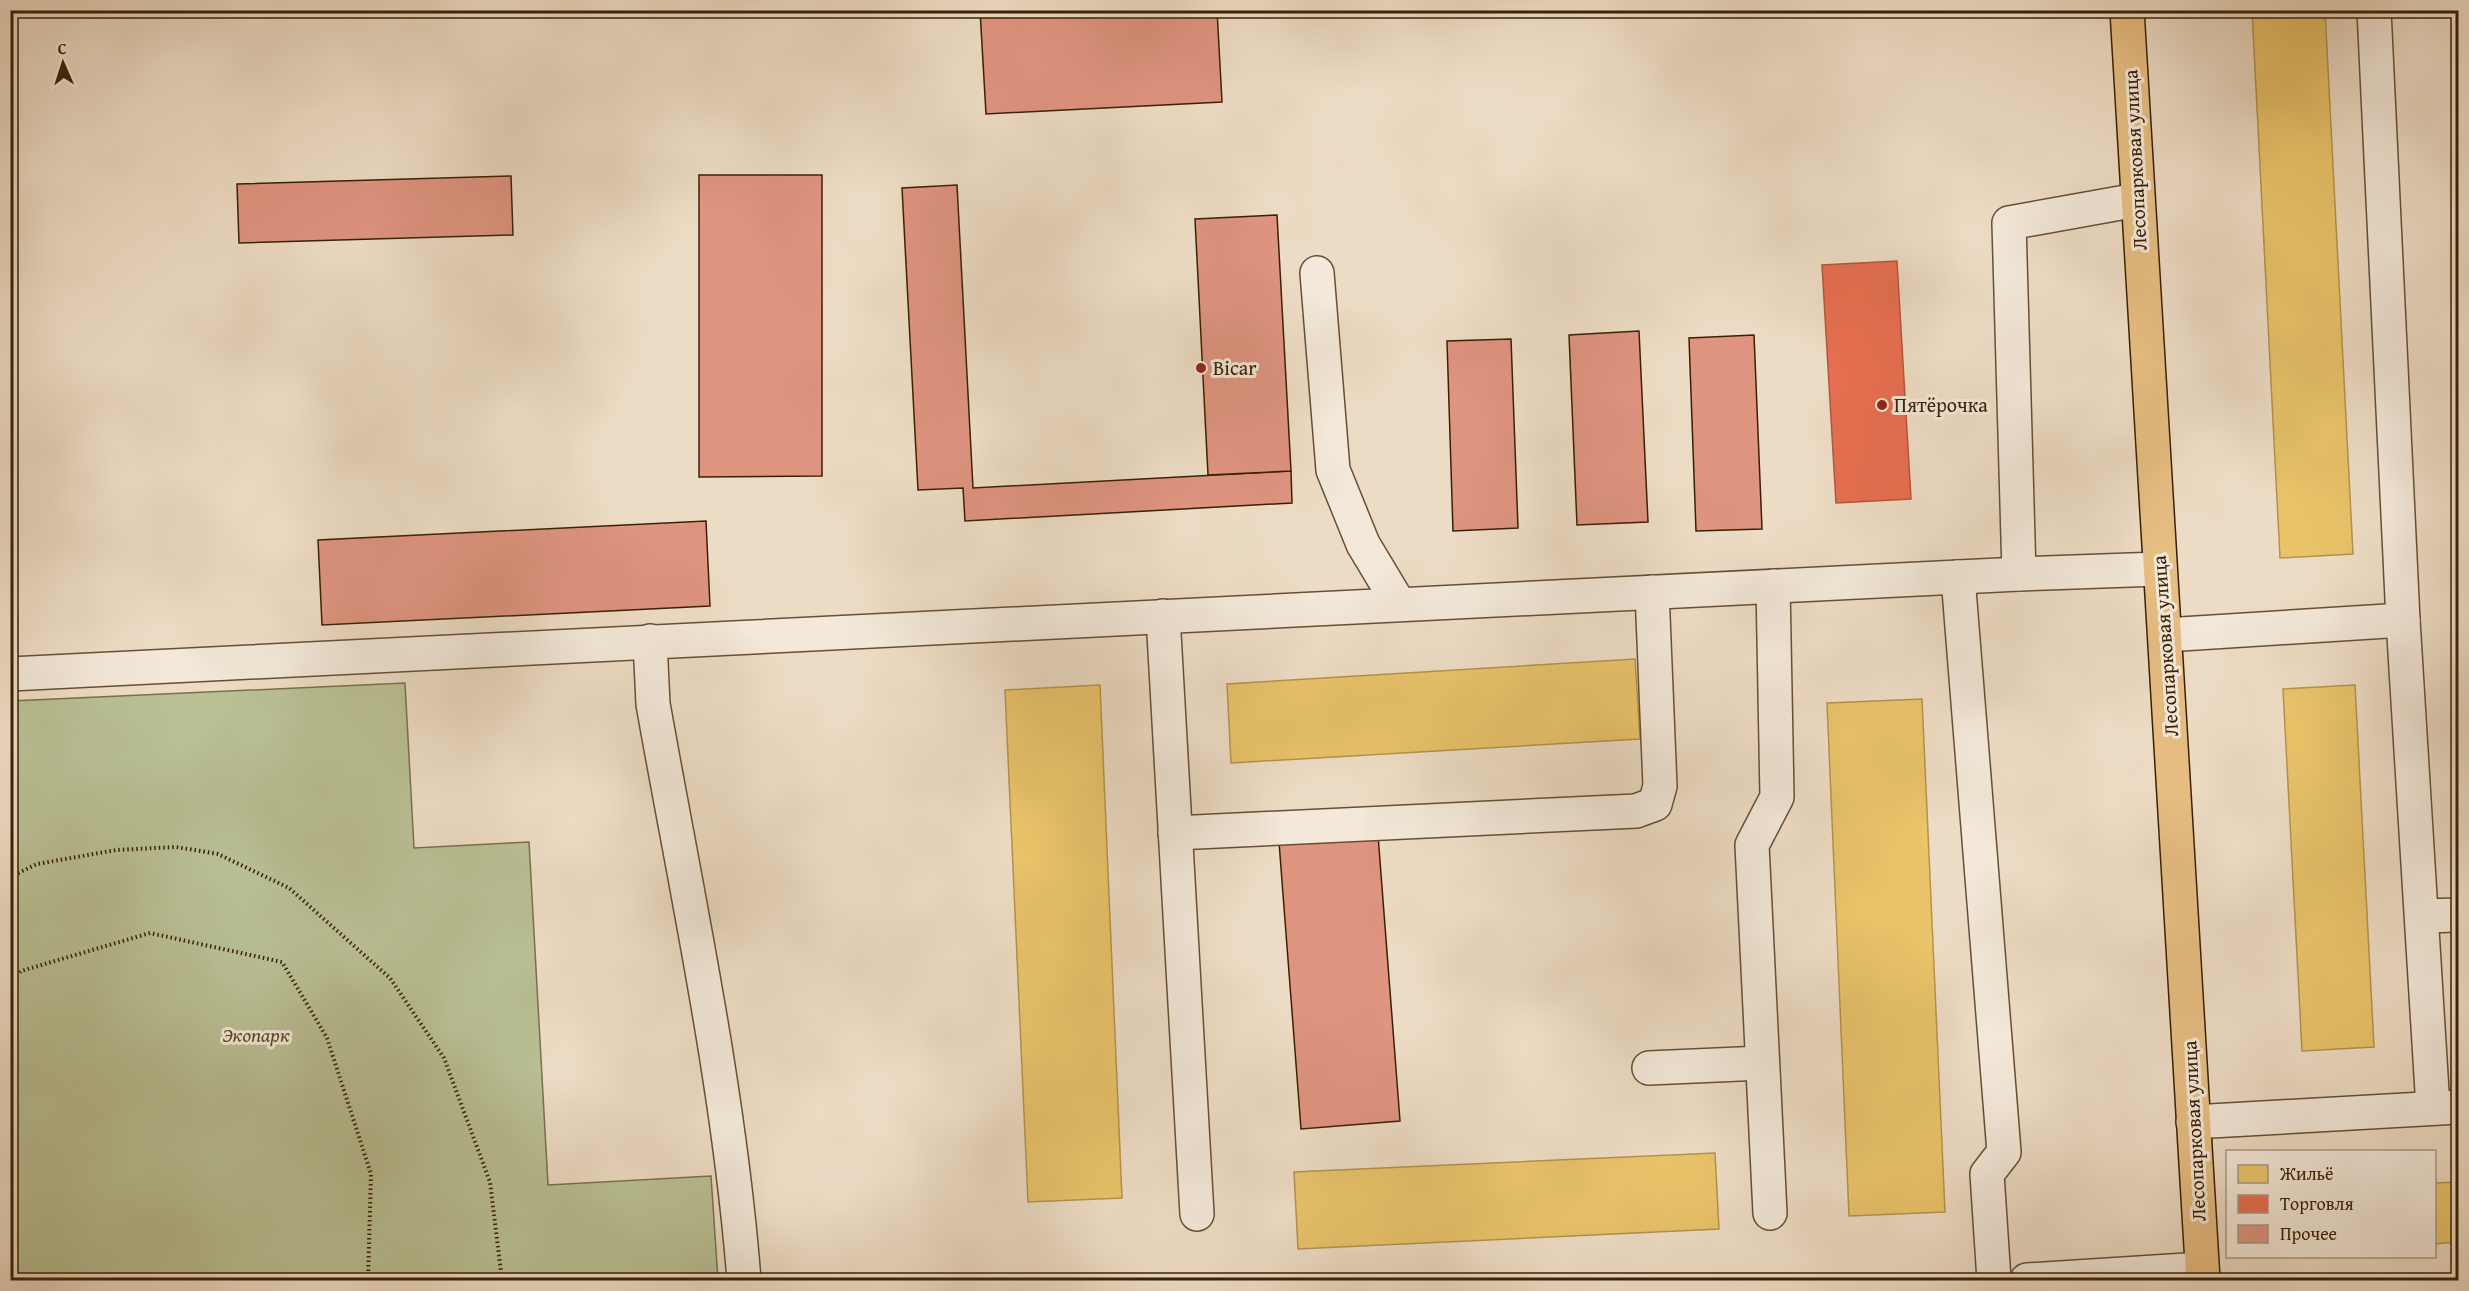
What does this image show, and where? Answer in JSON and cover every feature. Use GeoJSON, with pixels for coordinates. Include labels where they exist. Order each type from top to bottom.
{"type":"FeatureCollection","features":[{"type":"Feature","properties":{"kind":"main road","name":"Лесопарковая улица"},"geometry":{"type":"LineString","coordinates":[[2127,10],[2203,1275]]}},
{"type":"Feature","properties":{"kind":"street"},"geometry":{"type":"LineString","coordinates":[[2193,1122],[2446,1108],[2422,916],[2403,620],[2374,10]]}},
{"type":"Feature","properties":{"kind":"street"},"geometry":{"type":"LineString","coordinates":[[2019,574],[2009,223],[2137,200]]}},
{"type":"Feature","properties":{"kind":"street"},"geometry":{"type":"LineString","coordinates":[[1317,273],[1333,470],[1363,544],[1399,604]]}},
{"type":"Feature","properties":{"kind":"street"},"geometry":{"type":"LineString","coordinates":[[10,674],[1399,604],[2159,569]]}},
{"type":"Feature","properties":{"kind":"street"},"geometry":{"type":"LineString","coordinates":[[1958,577],[2004,1152],[1987,1174],[1995,1281]]}},
{"type":"Feature","properties":{"kind":"street"},"geometry":{"type":"LineString","coordinates":[[1770,1213],[1752,845],[1777,797],[1773,586]]}},
{"type":"Feature","properties":{"kind":"street"},"geometry":{"type":"LineString","coordinates":[[1175,833],[1636,811],[1655,804],[1660,786],[1652,592]]}},
{"type":"Feature","properties":{"kind":"street"},"geometry":{"type":"LineString","coordinates":[[1163,616],[1197,1214]]}},
{"type":"Feature","properties":{"kind":"street"},"geometry":{"type":"LineString","coordinates":[[2165,634],[2403,620]]}},
{"type":"Feature","properties":{"kind":"street"},"geometry":{"type":"LineString","coordinates":[[650,641],[653,704],[726,1115],[739,1217],[744,1281]]}},
{"type":"Feature","properties":{"kind":"street"},"geometry":{"type":"LineString","coordinates":[[2422,916],[2458,915]]}},
{"type":"Feature","properties":{"kind":"street"},"geometry":{"type":"LineString","coordinates":[[1649,1068],[1762,1063]]}},
{"type":"Feature","properties":{"kind":"street"},"geometry":{"type":"LineString","coordinates":[[2027,1281],[2203,1275]]}},
{"type":"Feature","properties":{"kind":"path"},"geometry":{"type":"LineString","coordinates":[[10,878],[37,864],[116,850],[176,847],[218,854],[289,888],[390,978],[444,1058],[490,1182],[502,1281]]}},
{"type":"Feature","properties":{"kind":"path"},"geometry":{"type":"LineString","coordinates":[[10,982],[21,971],[150,933],[282,962],[327,1038],[371,1174],[368,1281]]}},
{"type":"Feature","properties":{"kind":"green space","name":"Экопарк"},"geometry":{"type":"Polygon","coordinates":[[[405,683],[414,848],[529,842],[548,1185],[711,1176],[718,1280],[11,1280],[11,701],[405,683]]]}},
{"type":"Feature","properties":{"kind":"building: Жильё"},"geometry":{"type":"Polygon","coordinates":[[[2252,10],[2325,10],[2353,554],[2280,558],[2252,10]]]}},
{"type":"Feature","properties":{"kind":"building: Жильё"},"geometry":{"type":"Polygon","coordinates":[[[2453,544],[2458,544],[2458,653],[2453,544]]]}},
{"type":"Feature","properties":{"kind":"building: Жильё"},"geometry":{"type":"Polygon","coordinates":[[[1635,659],[1640,739],[1231,763],[1227,684],[1635,659]]]}},
{"type":"Feature","properties":{"kind":"building: Жильё"},"geometry":{"type":"Polygon","coordinates":[[[1100,685],[1122,1198],[1028,1202],[1005,690],[1100,685]]]}},
{"type":"Feature","properties":{"kind":"building: Жильё"},"geometry":{"type":"Polygon","coordinates":[[[2355,685],[2374,1047],[2302,1051],[2283,689],[2355,685]]]}},
{"type":"Feature","properties":{"kind":"building: Жильё"},"geometry":{"type":"Polygon","coordinates":[[[1922,699],[1945,1212],[1849,1216],[1827,703],[1922,699]]]}},
{"type":"Feature","properties":{"kind":"building: Жильё"},"geometry":{"type":"Polygon","coordinates":[[[1715,1153],[1719,1229],[1298,1249],[1294,1172],[1715,1153]]]}},
{"type":"Feature","properties":{"kind":"building: Жильё"},"geometry":{"type":"Polygon","coordinates":[[[2458,1182],[2458,1242],[2436,1244],[2436,1183],[2458,1182]]]}},
{"type":"Feature","properties":{"kind":"building: Торговля"},"geometry":{"type":"Polygon","coordinates":[[[1897,261],[1911,499],[1836,503],[1822,265],[1897,261]]]}},
{"type":"Feature","properties":{"kind":"building: Прочее"},"geometry":{"type":"Polygon","coordinates":[[[980,10],[1217,10],[1222,102],[986,114],[980,10]]]}},
{"type":"Feature","properties":{"kind":"building: Прочее"},"geometry":{"type":"Polygon","coordinates":[[[699,175],[822,175],[822,476],[699,477],[699,175]]]}},
{"type":"Feature","properties":{"kind":"building: Прочее"},"geometry":{"type":"Polygon","coordinates":[[[511,176],[513,235],[239,243],[237,184],[511,176]]]}},
{"type":"Feature","properties":{"kind":"building: Прочее"},"geometry":{"type":"Polygon","coordinates":[[[957,185],[973,488],[1291,471],[1292,503],[965,521],[963,488],[918,490],[902,188],[957,185]]]}},
{"type":"Feature","properties":{"kind":"building: Прочее"},"geometry":{"type":"Polygon","coordinates":[[[1277,215],[1291,471],[1208,475],[1195,219],[1277,215]]]}},
{"type":"Feature","properties":{"kind":"building: Прочее"},"geometry":{"type":"Polygon","coordinates":[[[1639,331],[1648,522],[1577,525],[1569,335],[1639,331]]]}},
{"type":"Feature","properties":{"kind":"building: Прочее"},"geometry":{"type":"Polygon","coordinates":[[[1754,335],[1762,529],[1696,531],[1689,338],[1754,335]]]}},
{"type":"Feature","properties":{"kind":"building: Прочее"},"geometry":{"type":"Polygon","coordinates":[[[1511,339],[1518,528],[1453,531],[1447,341],[1511,339]]]}},
{"type":"Feature","properties":{"kind":"building: Прочее"},"geometry":{"type":"Polygon","coordinates":[[[706,521],[710,606],[322,625],[318,540],[706,521]]]}},
{"type":"Feature","properties":{"kind":"building: Прочее"},"geometry":{"type":"Polygon","coordinates":[[[1378,835],[1400,1121],[1301,1129],[1279,842],[1378,835]]]}},
{"type":"Feature","properties":{"kind":"place","name":"Bicar"},"geometry":{"type":"Point","coordinates":[1201,368]}},
{"type":"Feature","properties":{"kind":"place","name":"Пятёрочка"},"geometry":{"type":"Point","coordinates":[1882,405]}}]}
